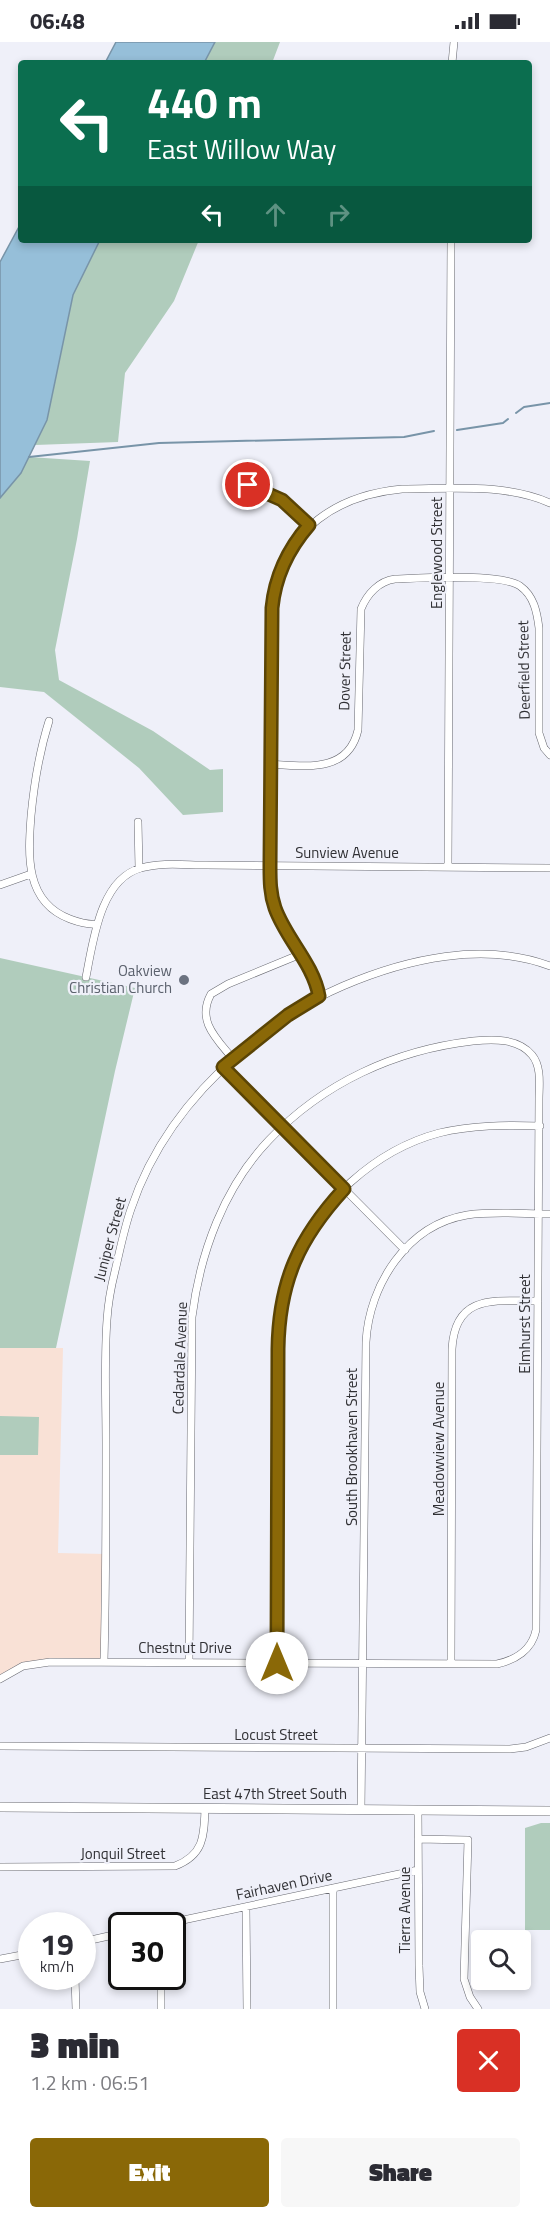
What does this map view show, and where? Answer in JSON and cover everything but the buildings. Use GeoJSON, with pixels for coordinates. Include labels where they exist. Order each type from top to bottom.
{"type":"FeatureCollection","features":[{"type":"Feature","properties":{"kind":"main road","name":"East 47th Street South"},"geometry":{"type":"LineString","coordinates":[[0,1807],[550,1811]]}},
{"type":"Feature","properties":{"kind":"street"},"geometry":{"type":"LineString","coordinates":[[452,60],[454,42]]}},
{"type":"Feature","properties":{"kind":"street","name":"Englewood Street"},"geometry":{"type":"LineString","coordinates":[[448,867],[451,243]]}},
{"type":"Feature","properties":{"kind":"street"},"geometry":{"type":"LineString","coordinates":[[248,485],[282,500],[309,525]]}},
{"type":"Feature","properties":{"kind":"street"},"geometry":{"type":"LineString","coordinates":[[319,996],[301,954],[275,909],[271,891],[269,764],[271,626],[274,593],[288,554],[309,525],[336,507],[371,494],[402,489],[506,491],[526,494],[550,503]]}},
{"type":"Feature","properties":{"kind":"street","name":"Deerfield Street"},"geometry":{"type":"LineString","coordinates":[[450,579],[511,581],[519,585],[531,598],[536,611],[538,628],[539,734],[544,748],[550,755]]}},
{"type":"Feature","properties":{"kind":"street","name":"Dover Street"},"geometry":{"type":"LineString","coordinates":[[269,764],[322,765],[341,758],[347,752],[358,730],[360,616],[364,603],[376,588],[388,580],[450,579]]}},
{"type":"Feature","properties":{"kind":"street"},"geometry":{"type":"LineString","coordinates":[[49,721],[35,778],[28,848],[31,874],[39,894],[54,910],[72,920],[89,925],[97,924]]}},
{"type":"Feature","properties":{"kind":"street"},"geometry":{"type":"LineString","coordinates":[[86,977],[97,924],[108,897],[123,877],[139,868],[138,822]]}},
{"type":"Feature","properties":{"kind":"street","name":"Sunview Avenue"},"geometry":{"type":"LineString","coordinates":[[139,868],[150,866],[270,866],[550,868]]}},
{"type":"Feature","properties":{"kind":"street"},"geometry":{"type":"LineString","coordinates":[[0,885],[31,874]]}},
{"type":"Feature","properties":{"kind":"street"},"geometry":{"type":"LineString","coordinates":[[233,1059],[207,1027],[206,1006],[211,994],[228,984],[301,954]]}},
{"type":"Feature","properties":{"kind":"street","name":"Juniper Street"},"geometry":{"type":"LineString","coordinates":[[104,1661],[106,1322],[112,1283],[131,1208],[150,1162],[182,1111],[223,1067],[288,1015],[319,996],[384,971],[451,956],[500,954],[529,958],[550,966]]}},
{"type":"Feature","properties":{"kind":"street","name":"Elmhurst Street"},"geometry":{"type":"LineString","coordinates":[[488,1040],[512,1042],[523,1047],[534,1057],[539,1073],[536,1630],[533,1641]]}},
{"type":"Feature","properties":{"kind":"street","name":"Cedardale Avenue"},"geometry":{"type":"LineString","coordinates":[[189,1662],[192,1341],[195,1293],[210,1238],[229,1197],[253,1159],[283,1126],[330,1089],[378,1065],[429,1048],[488,1040]]}},
{"type":"Feature","properties":{"kind":"street"},"geometry":{"type":"LineString","coordinates":[[223,1067],[405,1250]]}},
{"type":"Feature","properties":{"kind":"street"},"geometry":{"type":"LineString","coordinates":[[277,1663],[278,1349],[282,1299],[293,1262],[304,1241],[328,1206],[344,1189],[382,1158],[429,1136],[478,1126],[540,1126]]}},
{"type":"Feature","properties":{"kind":"street","name":"South Brookhaven Street"},"geometry":{"type":"LineString","coordinates":[[361,1809],[367,1330],[378,1287],[387,1270],[405,1250],[432,1228],[452,1219],[483,1213],[550,1214]]}},
{"type":"Feature","properties":{"kind":"street","name":"Meadowview Avenue"},"geometry":{"type":"LineString","coordinates":[[451,1664],[452,1346],[455,1326],[464,1313],[478,1304],[498,1301],[538,1301]]}},
{"type":"Feature","properties":{"kind":"street","name":"Chestnut Drive"},"geometry":{"type":"LineString","coordinates":[[0,1679],[10,1672],[34,1663],[104,1661],[498,1664],[508,1662],[533,1641]]}},
{"type":"Feature","properties":{"kind":"street","name":"Locust Street"},"geometry":{"type":"LineString","coordinates":[[0,1746],[510,1749],[528,1746],[550,1738]]}},
{"type":"Feature","properties":{"kind":"street","name":"Jonquil Street"},"geometry":{"type":"LineString","coordinates":[[0,1867],[176,1866],[191,1858],[202,1842],[205,1809]]}},
{"type":"Feature","properties":{"kind":"street","name":"Tierra Avenue"},"geometry":{"type":"LineString","coordinates":[[418,1810],[420,1992],[425,2009]]}},
{"type":"Feature","properties":{"kind":"street"},"geometry":{"type":"LineString","coordinates":[[418,1839],[468,1840],[464,1979],[470,1997],[478,2009]]}},
{"type":"Feature","properties":{"kind":"street","name":"Fairhaven Drive"},"geometry":{"type":"LineString","coordinates":[[186,1920],[418,1870]]}},
{"type":"Feature","properties":{"kind":"street"},"geometry":{"type":"LineString","coordinates":[[333,1888],[333,2009]]}},
{"type":"Feature","properties":{"kind":"street"},"geometry":{"type":"LineString","coordinates":[[246,1906],[247,2009]]}},
{"type":"Feature","properties":{"kind":"street"},"geometry":{"type":"LineString","coordinates":[[0,1959],[18,1956]]}},
{"type":"Feature","properties":{"kind":"street"},"geometry":{"type":"LineString","coordinates":[[75,1990],[76,2009]]}},
{"type":"Feature","properties":{"kind":"street"},"geometry":{"type":"LineString","coordinates":[[161,1990],[162,2009]]}},
{"type":"Feature","properties":{"kind":"shaded area"},"geometry":{"type":"Polygon","coordinates":[[[0,1348],[63,1348],[58,1553],[106,1554],[104,1661],[34,1663],[0,1679],[0,1348]]]}},
{"type":"Feature","properties":{"kind":"green space"},"geometry":{"type":"Polygon","coordinates":[[[215,42],[280,42],[273,60],[206,60],[215,42]]]}},
{"type":"Feature","properties":{"kind":"green space"},"geometry":{"type":"Polygon","coordinates":[[[99,243],[198,243],[174,301],[125,373],[118,442],[35,445],[47,420],[73,295],[99,243]]]}},
{"type":"Feature","properties":{"kind":"green space"},"geometry":{"type":"Polygon","coordinates":[[[29,457],[90,461],[55,650],[59,680],[153,731],[210,770],[223,769],[223,812],[183,815],[139,768],[44,692],[0,687],[0,494],[29,457]]]}},
{"type":"Feature","properties":{"kind":"green space"},"geometry":{"type":"Polygon","coordinates":[[[0,958],[135,988],[56,1348],[0,1348],[0,958]]]}},
{"type":"Feature","properties":{"kind":"green space"},"geometry":{"type":"Polygon","coordinates":[[[0,1416],[39,1417],[38,1455],[0,1455],[0,1416]]]}},
{"type":"Feature","properties":{"kind":"green space"},"geometry":{"type":"Polygon","coordinates":[[[550,1823],[550,1930],[525,1930],[525,1828],[550,1823]]]}},
{"type":"Feature","properties":{"kind":"water"},"geometry":{"type":"Polygon","coordinates":[[[116,42],[215,42],[206,60],[107,60],[116,42]]]}},
{"type":"Feature","properties":{"kind":"water"},"geometry":{"type":"Polygon","coordinates":[[[18,229],[18,243],[99,243],[73,295],[47,420],[21,473],[0,498],[0,262],[18,229]]]}},
{"type":"Feature","properties":{"kind":"waterway"},"geometry":{"type":"LineString","coordinates":[[516,413],[524,407],[550,403]]}},
{"type":"Feature","properties":{"kind":"waterway"},"geometry":{"type":"LineString","coordinates":[[457,430],[503,423],[508,419]]}},
{"type":"Feature","properties":{"kind":"waterway"},"geometry":{"type":"LineString","coordinates":[[29,457],[159,443],[404,437],[434,431]]}},
{"type":"Feature","properties":{"kind":"place","name":"Oakview Christian Church"},"geometry":{"type":"Point","coordinates":[184,980]}},
{"type":"Feature","properties":{"kind":"route"},"geometry":{"type":"LineString","coordinates":[[248,485],[282,500],[309,525],[288,554],[277,582],[272,608],[270,866],[272,901],[275,909],[305,961],[319,996],[288,1015],[223,1067],[344,1189],[314,1225],[293,1262],[282,1299],[278,1327],[277,1663]]}}]}
